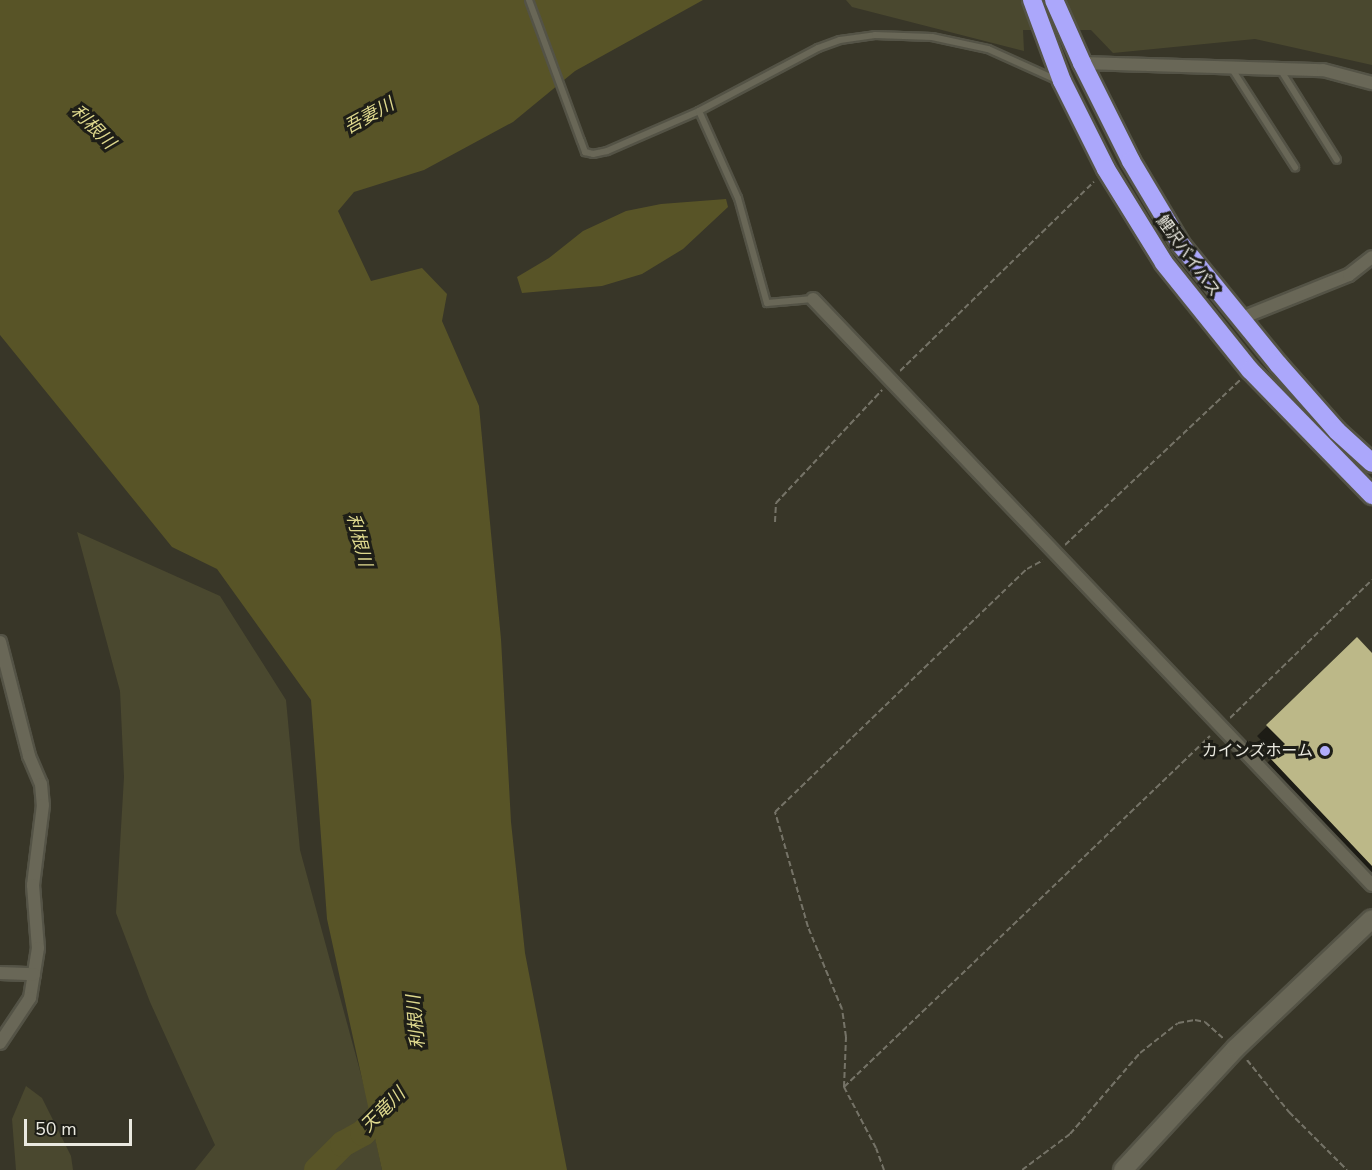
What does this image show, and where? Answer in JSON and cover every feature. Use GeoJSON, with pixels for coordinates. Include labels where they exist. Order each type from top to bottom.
{"type":"FeatureCollection","features":[{"type":"Feature","properties":{"kind":"highway","name":"鯉沢バイパス"},"geometry":{"type":"LineString","coordinates":[[1032,0],[1062,81],[1106,169],[1164,263],[1250,370],[1372,495]]}},
{"type":"Feature","properties":{"kind":"highway","name":"鯉沢バイパス"},"geometry":{"type":"LineString","coordinates":[[1054,0],[1082,63],[1131,161],[1176,236],[1239,319],[1338,431],[1372,463]]}},
{"type":"Feature","properties":{"kind":"street"},"geometry":{"type":"LineString","coordinates":[[1082,63],[1323,70],[1372,83]]}},
{"type":"Feature","properties":{"kind":"street"},"geometry":{"type":"LineString","coordinates":[[1239,319],[1349,274],[1372,257]]}},
{"type":"Feature","properties":{"kind":"street"},"geometry":{"type":"LineString","coordinates":[[813,299],[1372,885]]}},
{"type":"Feature","properties":{"kind":"street"},"geometry":{"type":"LineString","coordinates":[[0,642],[29,756],[41,784],[43,805],[33,885],[38,948],[30,998],[0,1043]]}},
{"type":"Feature","properties":{"kind":"street"},"geometry":{"type":"LineString","coordinates":[[1123,1170],[1236,1048],[1372,919]]}},
{"type":"Feature","properties":{"kind":"street"},"geometry":{"type":"LineString","coordinates":[[0,973],[34,974]]}},
{"type":"Feature","properties":{"kind":"lane"},"geometry":{"type":"LineString","coordinates":[[529,0],[585,152],[593,154],[607,152],[699,111],[818,48],[840,40],[875,35],[932,37],[988,49],[1042,75],[1062,81]]}},
{"type":"Feature","properties":{"kind":"lane"},"geometry":{"type":"LineString","coordinates":[[1231,66],[1295,167]]}},
{"type":"Feature","properties":{"kind":"lane"},"geometry":{"type":"LineString","coordinates":[[1279,68],[1337,160]]}},
{"type":"Feature","properties":{"kind":"lane"},"geometry":{"type":"LineString","coordinates":[[699,111],[738,198],[767,303],[813,299]]}},
{"type":"Feature","properties":{"kind":"path"},"geometry":{"type":"LineString","coordinates":[[775,522],[776,503],[891,380],[1106,169]]}},
{"type":"Feature","properties":{"kind":"path"},"geometry":{"type":"LineString","coordinates":[[884,1170],[876,1148],[844,1087],[846,1037],[842,1009],[807,927],[775,812],[1027,569],[1057,553],[1250,370]]}},
{"type":"Feature","properties":{"kind":"path"},"geometry":{"type":"LineString","coordinates":[[844,1087],[1372,580]]}},
{"type":"Feature","properties":{"kind":"shaded area"},"geometry":{"type":"Polygon","coordinates":[[[846,0],[1372,0],[1372,65],[1255,39],[1113,53],[1091,30],[1023,30],[1024,51],[852,7],[846,0]]]}},
{"type":"Feature","properties":{"kind":"shaded area"},"geometry":{"type":"Polygon","coordinates":[[[77,532],[220,596],[286,700],[300,850],[366,1093],[382,1170],[195,1170],[215,1145],[150,1002],[116,913],[124,777],[120,691],[77,532]]]}},
{"type":"Feature","properties":{"kind":"shaded area"},"geometry":{"type":"Polygon","coordinates":[[[26,1086],[42,1098],[71,1156],[73,1170],[16,1170],[12,1119],[26,1086]]]}},
{"type":"Feature","properties":{"kind":"water"},"geometry":{"type":"Polygon","coordinates":[[[0,0],[703,0],[575,71],[513,122],[424,170],[354,192],[338,211],[371,281],[422,268],[447,294],[442,321],[479,406],[501,639],[511,822],[525,953],[567,1170],[382,1170],[327,919],[311,700],[217,569],[172,547],[0,335],[0,0]]]}},
{"type":"Feature","properties":{"kind":"water"},"geometry":{"type":"Polygon","coordinates":[[[726,199],[728,207],[683,249],[642,274],[602,286],[522,293],[517,277],[549,258],[583,231],[626,211],[661,204],[726,199]]]}},
{"type":"Feature","properties":{"kind":"building","name":"カインズホーム"},"geometry":{"type":"Polygon","coordinates":[[[1357,637],[1372,653],[1372,866],[1270,758],[1285,744],[1266,725],[1357,637]]]}},
{"type":"Feature","properties":{"kind":"waterway","name":"天竜川"},"geometry":{"type":"LineString","coordinates":[[317,1170],[343,1144],[363,1133],[395,1098]]}},
{"type":"Feature","properties":{"kind":"place","name":"カインズホーム"},"geometry":{"type":"Point","coordinates":[1325,751]}},
{"type":"Feature","properties":{"kind":"water label","name":"吾妻川"},"geometry":{"type":"Point","coordinates":[369,116]}},
{"type":"Feature","properties":{"kind":"water label","name":"利根川"},"geometry":{"type":"Point","coordinates":[93,127]}},
{"type":"Feature","properties":{"kind":"water label","name":"利根川"},"geometry":{"type":"Point","coordinates":[359,540]}},
{"type":"Feature","properties":{"kind":"water label","name":"利根川"},"geometry":{"type":"Point","coordinates":[416,1022]}}]}
